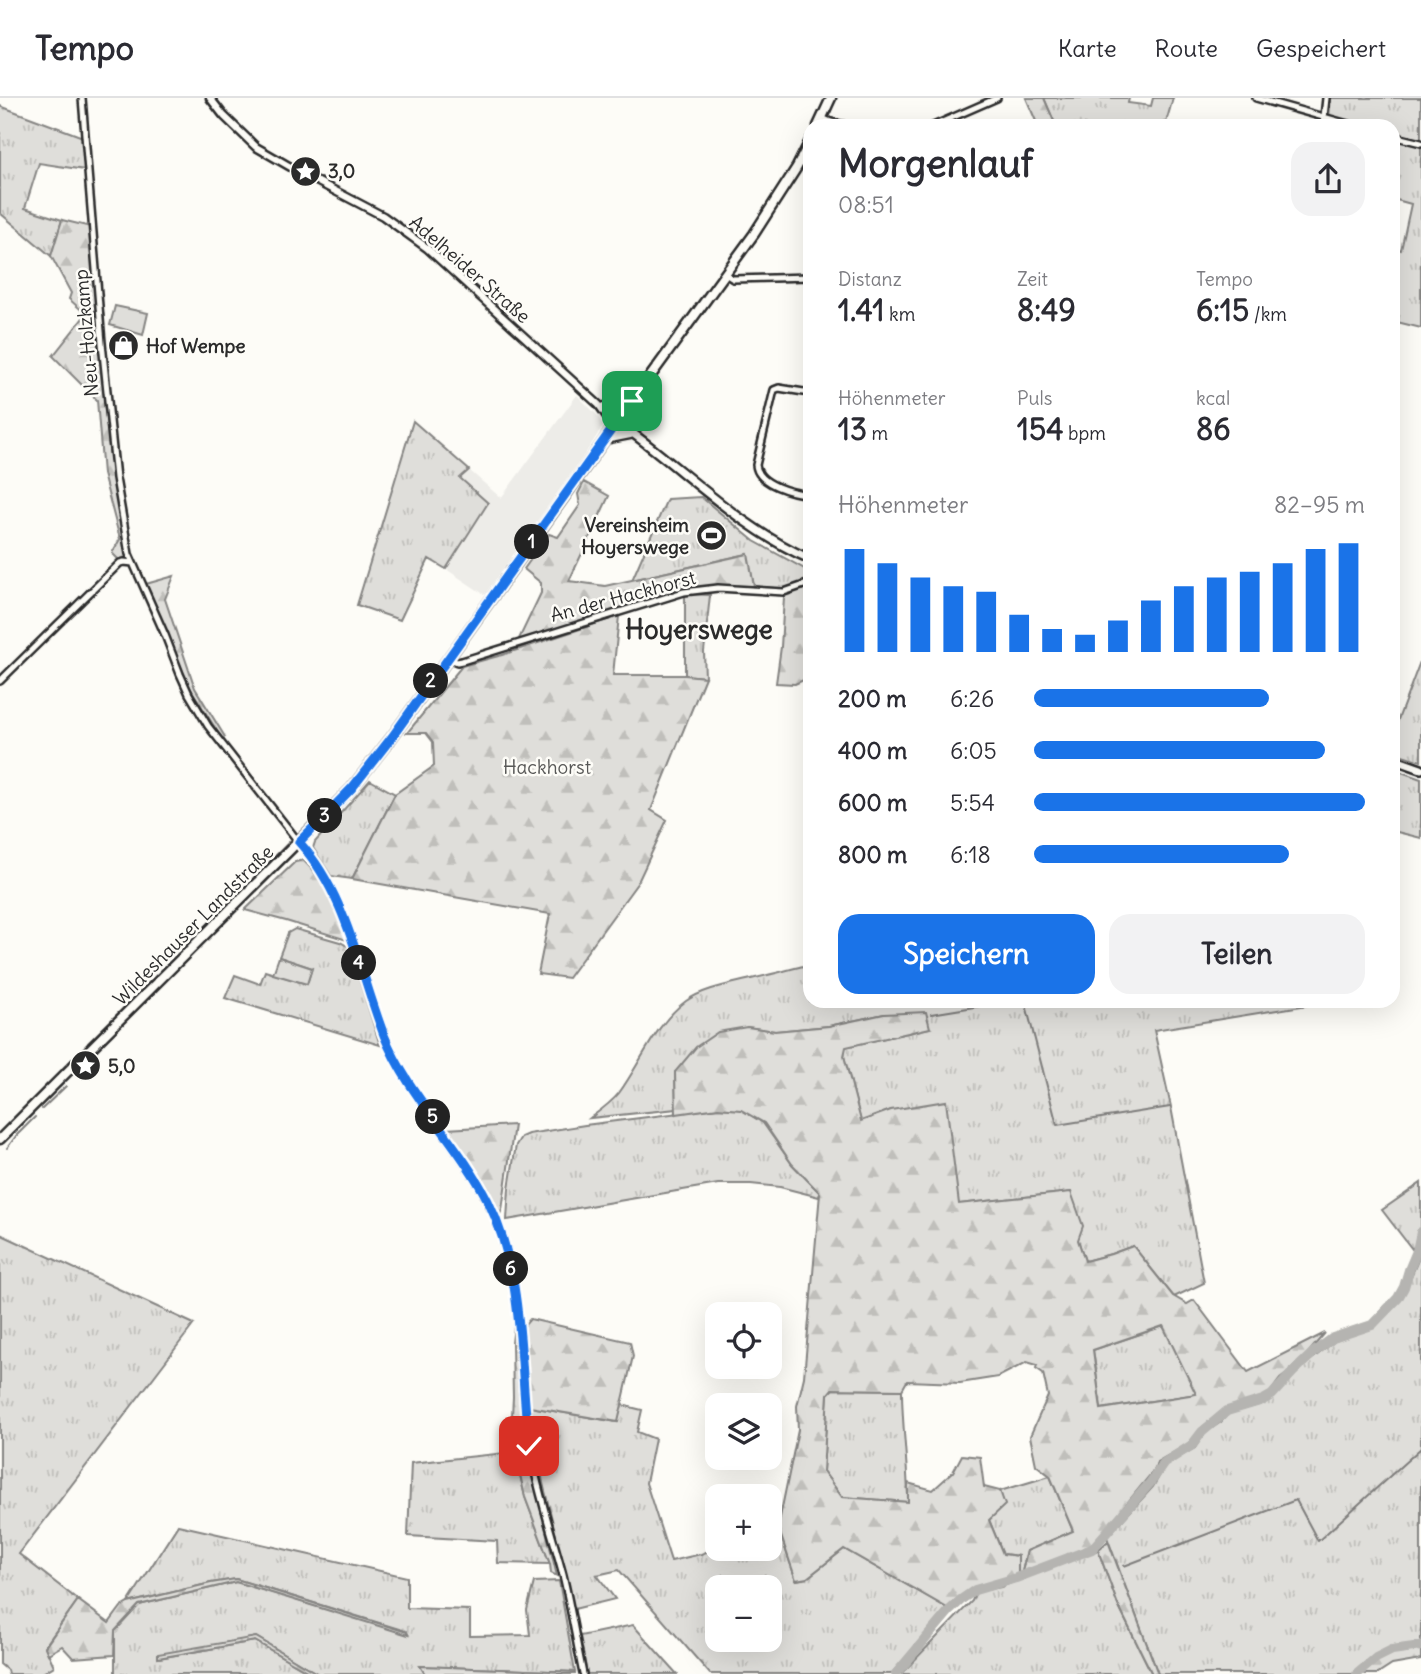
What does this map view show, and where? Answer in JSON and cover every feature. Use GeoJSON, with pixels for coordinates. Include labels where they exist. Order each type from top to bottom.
{"type":"FeatureCollection","features":[{"type":"Feature","properties":{"kind":"main road"},"geometry":{"type":"LineString","coordinates":[[821,119],[831,98]]}},
{"type":"Feature","properties":{"kind":"main road","name":"Wildeshauser Landstraße"},"geometry":{"type":"LineString","coordinates":[[0,1139],[352,788],[392,737],[754,234],[803,157]]}},
{"type":"Feature","properties":{"kind":"main road"},"geometry":{"type":"LineString","coordinates":[[602,406],[632,401]]}},
{"type":"Feature","properties":{"kind":"main road"},"geometry":{"type":"LineString","coordinates":[[618,421],[632,435],[749,523],[803,555]]}},
{"type":"Feature","properties":{"kind":"main road"},"geometry":{"type":"LineString","coordinates":[[605,439],[632,435]]}},
{"type":"Feature","properties":{"kind":"main road"},"geometry":{"type":"LineString","coordinates":[[1400,762],[1421,769]]}},
{"type":"Feature","properties":{"kind":"street","name":"Neu-Holzkamp"},"geometry":{"type":"LineString","coordinates":[[82,98],[113,451],[129,554],[184,684],[208,726],[323,874],[336,900],[391,1051],[413,1089],[471,1173],[497,1222],[511,1266],[518,1313],[529,1446],[563,1577],[583,1674]]}},
{"type":"Feature","properties":{"kind":"street","name":"Adelheider Straße"},"geometry":{"type":"LineString","coordinates":[[210,98],[224,116],[256,147],[383,216],[427,248],[618,421]]}},
{"type":"Feature","properties":{"kind":"street"},"geometry":{"type":"LineString","coordinates":[[949,119],[997,98]]}},
{"type":"Feature","properties":{"kind":"street"},"geometry":{"type":"LineString","coordinates":[[1256,98],[1328,119]]}},
{"type":"Feature","properties":{"kind":"street"},"geometry":{"type":"LineString","coordinates":[[1324,118],[1326,98]]}},
{"type":"Feature","properties":{"kind":"street"},"geometry":{"type":"LineString","coordinates":[[1400,138],[1421,143]]}},
{"type":"Feature","properties":{"kind":"street"},"geometry":{"type":"LineString","coordinates":[[725,274],[733,279],[803,277]]}},
{"type":"Feature","properties":{"kind":"street"},"geometry":{"type":"LineString","coordinates":[[803,392],[779,388],[774,390],[756,466],[761,478],[792,493],[803,494]]}},
{"type":"Feature","properties":{"kind":"street"},"geometry":{"type":"LineString","coordinates":[[0,681],[120,563],[133,563]]}},
{"type":"Feature","properties":{"kind":"street","name":"An der Hackhorst"},"geometry":{"type":"LineString","coordinates":[[448,658],[462,661],[684,592],[718,588],[784,592],[803,585]]}},
{"type":"Feature","properties":{"kind":"shaded area"},"geometry":{"type":"Polygon","coordinates":[[[577,395],[598,416],[603,426],[485,595],[446,569],[487,503],[460,477],[469,470],[501,498],[577,395]]]}},
{"type":"Feature","properties":{"kind":"green space"},"geometry":{"type":"Polygon","coordinates":[[[1026,98],[1044,98],[1053,119],[1035,119],[1026,98]]]}},
{"type":"Feature","properties":{"kind":"green space"},"geometry":{"type":"Polygon","coordinates":[[[1044,98],[1129,98],[1128,103],[1151,106],[1153,98],[1173,98],[1167,119],[1053,119],[1044,98]]]}},
{"type":"Feature","properties":{"kind":"green space"},"geometry":{"type":"Polygon","coordinates":[[[1331,98],[1421,98],[1421,140],[1400,135],[1400,119],[1329,117],[1331,98]]]}},
{"type":"Feature","properties":{"kind":"green space"},"geometry":{"type":"Polygon","coordinates":[[[0,106],[83,137],[85,170],[39,163],[25,208],[62,220],[51,256],[0,213],[0,106]]]}},
{"type":"Feature","properties":{"kind":"green space"},"geometry":{"type":"Polygon","coordinates":[[[1400,141],[1421,146],[1421,328],[1400,323],[1400,250],[1411,204],[1400,201],[1400,141]]]}},
{"type":"Feature","properties":{"kind":"green space"},"geometry":{"type":"Polygon","coordinates":[[[62,220],[91,227],[108,435],[128,558],[120,561],[112,553],[120,539],[103,474],[97,400],[53,356],[86,314],[69,299],[71,293],[51,256],[62,220]]]}},
{"type":"Feature","properties":{"kind":"green space"},"geometry":{"type":"Polygon","coordinates":[[[115,306],[148,313],[143,335],[110,325],[115,306]]]}},
{"type":"Feature","properties":{"kind":"green space"},"geometry":{"type":"Polygon","coordinates":[[[413,421],[469,470],[460,478],[488,503],[446,569],[429,559],[400,620],[357,605],[413,421]]]}},
{"type":"Feature","properties":{"kind":"green space"},"geometry":{"type":"Polygon","coordinates":[[[584,482],[609,496],[569,581],[605,586],[748,554],[754,586],[683,589],[518,641],[541,593],[541,583],[524,569],[549,534],[558,537],[580,505],[578,494],[584,482]]]}},
{"type":"Feature","properties":{"kind":"green space"},"geometry":{"type":"Polygon","coordinates":[[[701,497],[754,541],[803,568],[803,582],[783,589],[754,586],[747,554],[632,580],[667,499],[701,497]]]}},
{"type":"Feature","properties":{"kind":"green space"},"geometry":{"type":"Polygon","coordinates":[[[174,576],[165,599],[195,688],[225,737],[222,739],[189,686],[146,584],[174,576]]]}},
{"type":"Feature","properties":{"kind":"green space"},"geometry":{"type":"Polygon","coordinates":[[[803,588],[803,680],[795,684],[776,683],[786,593],[803,588]]]}},
{"type":"Feature","properties":{"kind":"green space"},"geometry":{"type":"Polygon","coordinates":[[[685,594],[710,595],[704,652],[705,677],[685,675],[685,594]]]}},
{"type":"Feature","properties":{"kind":"green space","name":"Hackhorst"},"geometry":{"type":"Polygon","coordinates":[[[619,616],[613,675],[705,677],[651,810],[667,820],[638,882],[568,978],[538,974],[550,914],[352,879],[395,794],[434,766],[433,742],[426,733],[407,733],[462,666],[619,616]]]}},
{"type":"Feature","properties":{"kind":"green space"},"geometry":{"type":"Polygon","coordinates":[[[1421,659],[1421,761],[1400,754],[1400,714],[1421,659]]]}},
{"type":"Feature","properties":{"kind":"green space"},"geometry":{"type":"Polygon","coordinates":[[[1400,772],[1421,779],[1421,838],[1400,833],[1400,772]]]}},
{"type":"Feature","properties":{"kind":"green space"},"geometry":{"type":"Polygon","coordinates":[[[370,780],[395,794],[352,879],[331,876],[313,848],[315,842],[370,780]]]}},
{"type":"Feature","properties":{"kind":"green space"},"geometry":{"type":"Polygon","coordinates":[[[303,860],[318,877],[335,907],[347,940],[245,910],[295,862],[303,860]]]}},
{"type":"Feature","properties":{"kind":"green space"},"geometry":{"type":"Polygon","coordinates":[[[295,929],[349,947],[380,1045],[225,998],[235,975],[260,984],[265,971],[307,984],[312,968],[279,957],[288,933],[295,929]]]}},
{"type":"Feature","properties":{"kind":"green space"},"geometry":{"type":"Polygon","coordinates":[[[279,957],[312,968],[307,984],[273,974],[279,957]]]}},
{"type":"Feature","properties":{"kind":"green space"},"geometry":{"type":"Polygon","coordinates":[[[803,966],[803,1008],[1289,1008],[1154,1030],[1204,1283],[1174,1297],[1133,1246],[1085,1261],[1078,1240],[1071,1192],[959,1204],[891,1110],[861,1122],[844,1056],[845,1047],[929,1028],[884,1014],[829,1026],[775,1031],[747,1027],[675,1072],[676,1109],[590,1118],[619,1093],[657,1032],[675,1010],[700,993],[803,966]]]}},
{"type":"Feature","properties":{"kind":"green space"},"geometry":{"type":"Polygon","coordinates":[[[926,1012],[930,1028],[846,1047],[844,1056],[861,1121],[891,1110],[946,1101],[959,1204],[1071,1192],[1083,1226],[1078,1240],[1085,1261],[1133,1246],[1173,1296],[1187,1304],[1194,1300],[1248,1372],[1325,1333],[1268,1395],[1225,1409],[1200,1429],[1191,1442],[1157,1462],[1155,1469],[1091,1547],[1022,1572],[1027,1551],[1073,1531],[1050,1476],[1036,1465],[1030,1436],[1048,1396],[1043,1373],[1036,1368],[1037,1365],[1027,1362],[998,1377],[960,1383],[907,1381],[902,1390],[832,1389],[828,1394],[823,1471],[842,1497],[908,1502],[908,1483],[933,1490],[953,1472],[962,1455],[980,1457],[984,1487],[1000,1491],[1005,1505],[989,1520],[1003,1554],[1018,1556],[1018,1574],[967,1593],[949,1609],[844,1549],[807,1578],[796,1580],[782,1539],[782,1508],[798,1430],[797,1406],[804,1377],[820,1193],[792,1164],[764,1123],[741,1110],[718,1108],[676,1114],[675,1072],[696,1047],[718,1032],[747,1027],[775,1031],[829,1026],[884,1014],[926,1012]],[[1163,1326],[1093,1350],[1101,1409],[1196,1394],[1163,1326]]]}},
{"type":"Feature","properties":{"kind":"green space"},"geometry":{"type":"Polygon","coordinates":[[[718,1108],[741,1109],[763,1123],[792,1164],[820,1193],[819,1197],[780,1187],[718,1184],[507,1220],[516,1145],[521,1137],[585,1125],[718,1108]]]}},
{"type":"Feature","properties":{"kind":"green space"},"geometry":{"type":"Polygon","coordinates":[[[514,1125],[499,1216],[491,1198],[447,1129],[514,1125]]]}},
{"type":"Feature","properties":{"kind":"green space"},"geometry":{"type":"Polygon","coordinates":[[[1421,1183],[1421,1228],[1417,1232],[1418,1243],[1412,1249],[1382,1210],[1421,1183]]]}},
{"type":"Feature","properties":{"kind":"green space"},"geometry":{"type":"Polygon","coordinates":[[[0,1234],[194,1324],[19,1554],[78,1600],[45,1646],[54,1666],[41,1674],[8,1674],[0,1664],[0,1234]]]}},
{"type":"Feature","properties":{"kind":"green space"},"geometry":{"type":"Polygon","coordinates":[[[1421,1253],[1421,1644],[1387,1651],[1358,1674],[1158,1674],[1107,1537],[1153,1487],[1166,1465],[1195,1448],[1205,1433],[1228,1414],[1265,1403],[1335,1341],[1374,1327],[1401,1300],[1421,1253]]]}},
{"type":"Feature","properties":{"kind":"green space"},"geometry":{"type":"Polygon","coordinates":[[[530,1319],[630,1342],[633,1356],[618,1422],[530,1407],[523,1327],[530,1319]]]}},
{"type":"Feature","properties":{"kind":"green space"},"geometry":{"type":"Polygon","coordinates":[[[514,1326],[526,1448],[557,1576],[551,1573],[525,1497],[515,1452],[512,1416],[514,1326]]]}},
{"type":"Feature","properties":{"kind":"green space"},"geometry":{"type":"Polygon","coordinates":[[[1164,1326],[1197,1394],[1101,1409],[1093,1350],[1164,1326]]]}},
{"type":"Feature","properties":{"kind":"green space"},"geometry":{"type":"Polygon","coordinates":[[[833,1389],[902,1390],[908,1502],[842,1497],[823,1471],[828,1394],[833,1389]]]}},
{"type":"Feature","properties":{"kind":"green space"},"geometry":{"type":"Polygon","coordinates":[[[622,1405],[642,1410],[637,1432],[655,1439],[646,1483],[671,1561],[705,1552],[705,1561],[782,1561],[782,1539],[796,1580],[807,1578],[844,1549],[949,1609],[891,1674],[710,1674],[619,1570],[597,1575],[615,1599],[574,1609],[543,1483],[530,1407],[617,1422],[622,1405]]]}},
{"type":"Feature","properties":{"kind":"green space"},"geometry":{"type":"Polygon","coordinates":[[[515,1452],[525,1497],[550,1564],[498,1563],[497,1541],[408,1536],[411,1463],[515,1452]]]}},
{"type":"Feature","properties":{"kind":"green space"},"geometry":{"type":"Polygon","coordinates":[[[1050,1476],[1073,1531],[1027,1551],[1022,1572],[1018,1574],[1018,1556],[1003,1554],[989,1520],[1004,1505],[1000,1491],[1050,1476]]]}},
{"type":"Feature","properties":{"kind":"green space"},"geometry":{"type":"Polygon","coordinates":[[[178,1525],[407,1577],[407,1608],[470,1610],[470,1636],[530,1635],[527,1610],[534,1582],[559,1581],[575,1672],[421,1666],[425,1674],[318,1674],[256,1637],[159,1658],[255,1641],[312,1674],[115,1674],[115,1631],[139,1605],[236,1582],[408,1634],[406,1631],[236,1579],[128,1603],[178,1525]]]}},
{"type":"Feature","properties":{"kind":"green space"},"geometry":{"type":"Polygon","coordinates":[[[1108,1541],[1158,1674],[1152,1674],[1118,1605],[1098,1550],[1108,1541]]]}},
{"type":"Feature","properties":{"kind":"green space"},"geometry":{"type":"Polygon","coordinates":[[[1098,1550],[1118,1605],[1152,1674],[901,1674],[972,1601],[976,1592],[1001,1587],[1098,1550]]]}},
{"type":"Feature","properties":{"kind":"green space"},"geometry":{"type":"Polygon","coordinates":[[[236,1579],[407,1632],[408,1635],[236,1582],[139,1605],[115,1631],[114,1655],[73,1658],[62,1646],[48,1654],[45,1647],[78,1600],[109,1623],[121,1607],[128,1603],[236,1579]]]}},
{"type":"Feature","properties":{"kind":"green space"},"geometry":{"type":"Polygon","coordinates":[[[633,1625],[677,1674],[587,1674],[580,1636],[633,1625]]]}},
{"type":"Feature","properties":{"kind":"green space"},"geometry":{"type":"Polygon","coordinates":[[[256,1637],[318,1674],[312,1674],[255,1641],[158,1658],[158,1654],[256,1637]]]}},
{"type":"Feature","properties":{"kind":"green space"},"geometry":{"type":"Polygon","coordinates":[[[1421,1644],[1421,1660],[1392,1665],[1378,1674],[1358,1674],[1387,1651],[1421,1644]]]}},
{"type":"Feature","properties":{"kind":"green space"},"geometry":{"type":"Polygon","coordinates":[[[420,1666],[575,1672],[575,1674],[425,1674],[420,1666]]]}},
{"type":"Feature","properties":{"kind":"waterway"},"geometry":{"type":"LineString","coordinates":[[227,905],[290,841]]}},
{"type":"Feature","properties":{"kind":"waterway"},"geometry":{"type":"LineString","coordinates":[[200,932],[223,909]]}},
{"type":"Feature","properties":{"kind":"waterway"},"geometry":{"type":"LineString","coordinates":[[152,980],[196,936]]}},
{"type":"Feature","properties":{"kind":"waterway"},"geometry":{"type":"LineString","coordinates":[[88,1043],[148,984]]}},
{"type":"Feature","properties":{"kind":"waterway"},"geometry":{"type":"LineString","coordinates":[[931,1014],[968,1008]]}},
{"type":"Feature","properties":{"kind":"waterway"},"geometry":{"type":"LineString","coordinates":[[1027,1008],[1057,1125],[1170,1107]]}},
{"type":"Feature","properties":{"kind":"waterway"},"geometry":{"type":"LineString","coordinates":[[62,1069],[81,1050]]}},
{"type":"Feature","properties":{"kind":"waterway"},"geometry":{"type":"LineString","coordinates":[[42,1109],[66,1086]]}},
{"type":"Feature","properties":{"kind":"waterway"},"geometry":{"type":"LineString","coordinates":[[7,1148],[35,1117]]}},
{"type":"Feature","properties":{"kind":"waterway"},"geometry":{"type":"LineString","coordinates":[[896,1674],[962,1599],[975,1590],[1016,1578],[1092,1549],[1150,1483],[1164,1463],[1192,1445],[1202,1432],[1227,1411],[1272,1395],[1314,1352],[1333,1338],[1372,1325],[1398,1298],[1404,1287],[1421,1232]]}},
{"type":"Feature","properties":{"kind":"waterway"},"geometry":{"type":"LineString","coordinates":[[1124,1566],[1296,1500],[1318,1541],[1421,1448]]}},
{"type":"Feature","properties":{"kind":"waterway"},"geometry":{"type":"LineString","coordinates":[[1357,1674],[1376,1658],[1392,1650],[1421,1646]]}},
{"type":"Feature","properties":{"kind":"place","name":"3,0"},"geometry":{"type":"Point","coordinates":[305,171]}},
{"type":"Feature","properties":{"kind":"place","name":"Hof Wempe"},"geometry":{"type":"Point","coordinates":[123,346]}},
{"type":"Feature","properties":{"kind":"place","name":"Vereinsheim Hoyerswege"},"geometry":{"type":"Point","coordinates":[712,536]}},
{"type":"Feature","properties":{"kind":"place","name":"5,0"},"geometry":{"type":"Point","coordinates":[85,1066]}},
{"type":"Feature","properties":{"kind":"district","name":"Hoyerswege"},"geometry":{"type":"Point","coordinates":[699,630]}},
{"type":"Feature","properties":{"kind":"route"},"geometry":{"type":"LineString","coordinates":[[529,1446],[518,1313],[511,1266],[497,1222],[471,1173],[413,1089],[391,1051],[336,900],[323,874],[299,842],[352,788],[392,737],[632,401]]}}]}
